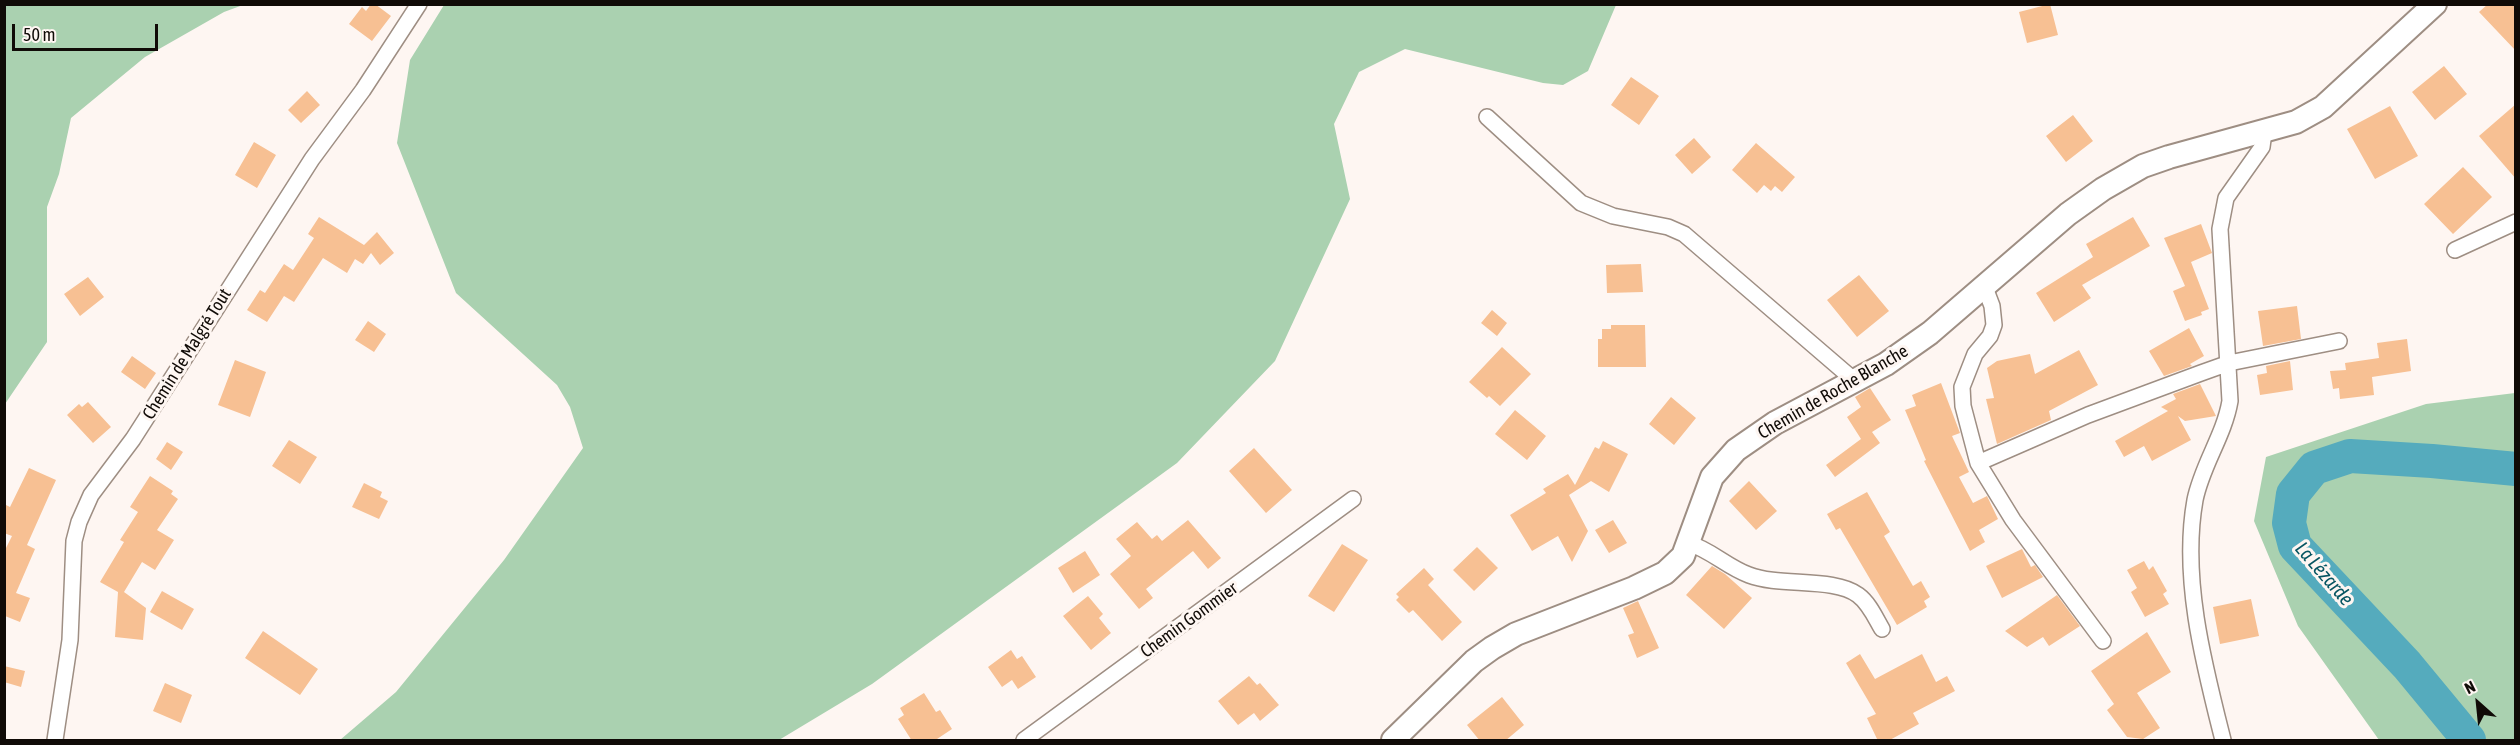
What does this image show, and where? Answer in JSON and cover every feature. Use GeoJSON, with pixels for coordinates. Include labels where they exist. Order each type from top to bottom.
{"type":"FeatureCollection","features":[{"type":"Feature","properties":{"kind":"main road","name":"Chemin de Roche Blanche"},"geometry":{"type":"LineString","coordinates":[[1393,741],[1474,661],[1492,648],[1516,634],[1634,588],[1665,573],[1683,556],[1712,477],[1736,450],[1775,423],[1886,364],[1930,333],[2068,214],[2103,189],[2143,166],[2197,148],[2296,122],[2324,107],[2435,4]]}},
{"type":"Feature","properties":{"kind":"street","name":"Chemin de Malgré Tout"},"geometry":{"type":"LineString","coordinates":[[55,741],[70,640],[74,542],[79,522],[91,495],[133,439],[312,159],[363,90],[419,4]]}},
{"type":"Feature","properties":{"kind":"street"},"geometry":{"type":"LineString","coordinates":[[1487,117],[1581,203],[1613,216],[1668,227],[1684,234],[1856,381]]}},
{"type":"Feature","properties":{"kind":"street"},"geometry":{"type":"LineString","coordinates":[[2223,741],[2203,656],[2191,546],[2195,499],[2209,458],[2227,417],[2230,401],[2220,229],[2226,198],[2262,147],[2265,132]]}},
{"type":"Feature","properties":{"kind":"street"},"geometry":{"type":"LineString","coordinates":[[2455,250],[2516,222]]}},
{"type":"Feature","properties":{"kind":"street"},"geometry":{"type":"LineString","coordinates":[[1984,285],[1992,306],[1994,325],[1990,336],[1975,354],[1962,387],[1963,406],[1978,463],[2013,520],[2103,641]]}},
{"type":"Feature","properties":{"kind":"street"},"geometry":{"type":"LineString","coordinates":[[1978,463],[2088,415],[2229,363],[2339,341]]}},
{"type":"Feature","properties":{"kind":"street","name":"Chemin Gommier"},"geometry":{"type":"LineString","coordinates":[[1024,741],[1353,500]]}},
{"type":"Feature","properties":{"kind":"street"},"geometry":{"type":"LineString","coordinates":[[1688,543],[1703,548],[1735,569],[1767,581],[1821,585],[1849,590],[1865,602],[1882,629]]}},
{"type":"Feature","properties":{"kind":"green space"},"geometry":{"type":"Polygon","coordinates":[[[5,4],[243,5],[224,12],[145,57],[71,118],[59,174],[47,207],[47,342],[5,404],[5,4]]]}},
{"type":"Feature","properties":{"kind":"green space"},"geometry":{"type":"Polygon","coordinates":[[[444,5],[1616,5],[1588,71],[1563,85],[1543,83],[1405,49],[1359,72],[1334,124],[1350,199],[1275,361],[1177,463],[872,684],[779,740],[340,740],[396,692],[504,560],[583,448],[570,407],[557,385],[456,293],[397,143],[410,60],[444,5]]]}},
{"type":"Feature","properties":{"kind":"green space"},"geometry":{"type":"Polygon","coordinates":[[[2515,393],[2515,740],[2379,740],[2298,626],[2254,521],[2266,457],[2426,404],[2515,393]]]}},
{"type":"Feature","properties":{"kind":"building"},"geometry":{"type":"Polygon","coordinates":[[[371,4],[375,4],[391,16],[372,41],[349,24],[362,7],[366,11],[371,4]]]}},
{"type":"Feature","properties":{"kind":"building"},"geometry":{"type":"Polygon","coordinates":[[[2050,4],[2058,35],[2027,43],[2019,12],[2050,4]]]}},
{"type":"Feature","properties":{"kind":"building"},"geometry":{"type":"Polygon","coordinates":[[[2488,4],[2516,4],[2516,51],[2479,12],[2488,4]]]}},
{"type":"Feature","properties":{"kind":"building"},"geometry":{"type":"Polygon","coordinates":[[[2444,66],[2467,94],[2435,120],[2412,92],[2444,66]]]}},
{"type":"Feature","properties":{"kind":"building"},"geometry":{"type":"Polygon","coordinates":[[[1631,77],[1659,96],[1639,125],[1611,105],[1631,77]]]}},
{"type":"Feature","properties":{"kind":"building"},"geometry":{"type":"Polygon","coordinates":[[[307,91],[320,105],[301,123],[288,110],[307,91]]]}},
{"type":"Feature","properties":{"kind":"building"},"geometry":{"type":"Polygon","coordinates":[[[2516,104],[2516,179],[2479,136],[2516,104]]]}},
{"type":"Feature","properties":{"kind":"building"},"geometry":{"type":"Polygon","coordinates":[[[2390,106],[2418,156],[2375,179],[2347,129],[2390,106]]]}},
{"type":"Feature","properties":{"kind":"building"},"geometry":{"type":"Polygon","coordinates":[[[2073,115],[2093,141],[2066,162],[2046,136],[2073,115]]]}},
{"type":"Feature","properties":{"kind":"building"},"geometry":{"type":"Polygon","coordinates":[[[1694,138],[1711,157],[1692,174],[1675,155],[1694,138]]]}},
{"type":"Feature","properties":{"kind":"building"},"geometry":{"type":"Polygon","coordinates":[[[254,142],[276,155],[257,188],[235,175],[254,142]]]}},
{"type":"Feature","properties":{"kind":"building"},"geometry":{"type":"Polygon","coordinates":[[[1756,143],[1795,177],[1782,192],[1775,186],[1771,191],[1764,185],[1757,193],[1732,170],[1756,143]]]}},
{"type":"Feature","properties":{"kind":"building"},"geometry":{"type":"Polygon","coordinates":[[[2463,167],[2492,197],[2453,234],[2424,204],[2463,167]]]}},
{"type":"Feature","properties":{"kind":"building"},"geometry":{"type":"Polygon","coordinates":[[[319,217],[364,245],[377,232],[394,253],[380,265],[371,253],[363,264],[355,259],[347,273],[323,258],[294,302],[284,296],[267,322],[247,310],[260,290],[265,293],[284,264],[293,270],[314,238],[308,234],[319,217]]]}},
{"type":"Feature","properties":{"kind":"building"},"geometry":{"type":"Polygon","coordinates":[[[2133,217],[2150,246],[2082,285],[2091,298],[2054,322],[2036,293],[2093,257],[2086,244],[2133,217]]]}},
{"type":"Feature","properties":{"kind":"building"},"geometry":{"type":"Polygon","coordinates":[[[2201,224],[2212,253],[2191,262],[2209,309],[2201,312],[2202,315],[2185,321],[2173,291],[2185,286],[2164,238],[2201,224]]]}},
{"type":"Feature","properties":{"kind":"building"},"geometry":{"type":"Polygon","coordinates":[[[1641,264],[1643,292],[1607,293],[1606,265],[1641,264]]]}},
{"type":"Feature","properties":{"kind":"building"},"geometry":{"type":"Polygon","coordinates":[[[1859,275],[1889,311],[1857,337],[1827,300],[1859,275]]]}},
{"type":"Feature","properties":{"kind":"building"},"geometry":{"type":"Polygon","coordinates":[[[88,277],[104,297],[80,316],[64,294],[88,277]]]}},
{"type":"Feature","properties":{"kind":"building"},"geometry":{"type":"Polygon","coordinates":[[[2297,306],[2301,339],[2263,346],[2258,311],[2297,306]]]}},
{"type":"Feature","properties":{"kind":"building"},"geometry":{"type":"Polygon","coordinates":[[[1492,310],[1507,323],[1497,336],[1481,323],[1492,310]]]}},
{"type":"Feature","properties":{"kind":"building"},"geometry":{"type":"Polygon","coordinates":[[[368,321],[386,334],[374,352],[355,340],[368,321]]]}},
{"type":"Feature","properties":{"kind":"building"},"geometry":{"type":"Polygon","coordinates":[[[1611,325],[1645,325],[1646,367],[1598,367],[1598,339],[1602,339],[1602,329],[1611,329],[1611,325]]]}},
{"type":"Feature","properties":{"kind":"building"},"geometry":{"type":"Polygon","coordinates":[[[2189,328],[2204,356],[2190,364],[2192,366],[2164,376],[2149,351],[2189,328]]]}},
{"type":"Feature","properties":{"kind":"building"},"geometry":{"type":"Polygon","coordinates":[[[2407,339],[2411,371],[2372,377],[2374,395],[2340,399],[2339,388],[2333,389],[2330,371],[2346,370],[2345,363],[2379,358],[2377,343],[2407,339]]]}},
{"type":"Feature","properties":{"kind":"building"},"geometry":{"type":"Polygon","coordinates":[[[1502,347],[1531,374],[1500,406],[1469,382],[1502,347]]]}},
{"type":"Feature","properties":{"kind":"building"},"geometry":{"type":"Polygon","coordinates":[[[2079,350],[2098,385],[2049,411],[2051,420],[1997,444],[1986,399],[1994,398],[1987,368],[1997,361],[2030,354],[2035,374],[2079,350]]]}},
{"type":"Feature","properties":{"kind":"building"},"geometry":{"type":"Polygon","coordinates":[[[132,356],[156,373],[145,389],[121,372],[132,356]]]}},
{"type":"Feature","properties":{"kind":"building"},"geometry":{"type":"Polygon","coordinates":[[[235,360],[266,372],[250,417],[218,405],[235,360]]]}},
{"type":"Feature","properties":{"kind":"building"},"geometry":{"type":"Polygon","coordinates":[[[2290,361],[2293,390],[2260,395],[2257,375],[2267,373],[2266,366],[2290,361]]]}},
{"type":"Feature","properties":{"kind":"building"},"geometry":{"type":"Polygon","coordinates":[[[1941,383],[1960,433],[1952,436],[1969,472],[1959,477],[1973,503],[1987,496],[1998,519],[1979,530],[1985,542],[1970,551],[1924,461],[1926,460],[1905,410],[1916,406],[1912,395],[1941,383]]]}},
{"type":"Feature","properties":{"kind":"building"},"geometry":{"type":"Polygon","coordinates":[[[2200,384],[2216,416],[2185,421],[2178,416],[2191,440],[2152,461],[2144,446],[2124,457],[2115,441],[2168,411],[2161,407],[2176,399],[2173,394],[2200,384]]]}},
{"type":"Feature","properties":{"kind":"building"},"geometry":{"type":"Polygon","coordinates":[[[1870,388],[1891,420],[1872,432],[1880,443],[1835,477],[1826,465],[1861,439],[1847,417],[1861,407],[1855,397],[1870,388]]]}},
{"type":"Feature","properties":{"kind":"building"},"geometry":{"type":"Polygon","coordinates":[[[1671,397],[1696,418],[1674,445],[1649,424],[1671,397]]]}},
{"type":"Feature","properties":{"kind":"building"},"geometry":{"type":"Polygon","coordinates":[[[88,402],[111,427],[93,443],[67,415],[79,404],[82,407],[88,402]]]}},
{"type":"Feature","properties":{"kind":"building"},"geometry":{"type":"Polygon","coordinates":[[[1515,410],[1546,436],[1527,460],[1495,434],[1515,410]]]}},
{"type":"Feature","properties":{"kind":"building"},"geometry":{"type":"Polygon","coordinates":[[[289,440],[317,457],[300,484],[272,466],[289,440]]]}},
{"type":"Feature","properties":{"kind":"building"},"geometry":{"type":"Polygon","coordinates":[[[1603,441],[1628,454],[1609,492],[1591,481],[1569,495],[1588,531],[1572,562],[1558,536],[1532,551],[1510,515],[1546,493],[1543,489],[1568,474],[1575,485],[1595,447],[1599,449],[1603,441]]]}},
{"type":"Feature","properties":{"kind":"building"},"geometry":{"type":"Polygon","coordinates":[[[167,442],[183,452],[171,470],[156,459],[167,442]]]}},
{"type":"Feature","properties":{"kind":"building"},"geometry":{"type":"Polygon","coordinates":[[[1254,448],[1292,490],[1266,513],[1229,471],[1254,448]]]}},
{"type":"Feature","properties":{"kind":"building"},"geometry":{"type":"Polygon","coordinates":[[[29,468],[56,480],[27,545],[35,549],[16,593],[30,598],[20,622],[5,616],[4,618],[4,552],[12,536],[4,533],[4,504],[10,507],[29,468]]]}},
{"type":"Feature","properties":{"kind":"building"},"geometry":{"type":"Polygon","coordinates":[[[150,476],[173,491],[171,494],[178,499],[157,530],[174,540],[155,570],[142,562],[124,592],[146,608],[143,640],[115,637],[118,592],[100,582],[124,542],[120,540],[138,512],[130,507],[150,476]]]}},
{"type":"Feature","properties":{"kind":"building"},"geometry":{"type":"Polygon","coordinates":[[[1749,481],[1777,511],[1756,530],[1729,501],[1749,481]]]}},
{"type":"Feature","properties":{"kind":"building"},"geometry":{"type":"Polygon","coordinates":[[[364,483],[382,492],[380,497],[388,501],[379,519],[352,507],[364,483]]]}},
{"type":"Feature","properties":{"kind":"building"},"geometry":{"type":"Polygon","coordinates":[[[1867,492],[1890,532],[1884,536],[1913,586],[1921,581],[1930,597],[1924,601],[1927,607],[1897,625],[1840,528],[1836,530],[1827,514],[1867,492]]]}},
{"type":"Feature","properties":{"kind":"building"},"geometry":{"type":"Polygon","coordinates":[[[1188,520],[1221,558],[1208,569],[1193,551],[1146,589],[1153,598],[1139,609],[1110,574],[1131,556],[1116,539],[1137,522],[1152,539],[1157,535],[1162,541],[1188,520]]]}},
{"type":"Feature","properties":{"kind":"building"},"geometry":{"type":"Polygon","coordinates":[[[1613,520],[1627,543],[1609,553],[1595,530],[1613,520]]]}},
{"type":"Feature","properties":{"kind":"building"},"geometry":{"type":"Polygon","coordinates":[[[1342,544],[1368,560],[1334,612],[1308,596],[1342,544]]]}},
{"type":"Feature","properties":{"kind":"building"},"geometry":{"type":"Polygon","coordinates":[[[1477,547],[1498,568],[1474,591],[1453,570],[1477,547]]]}},
{"type":"Feature","properties":{"kind":"building"},"geometry":{"type":"Polygon","coordinates":[[[2022,549],[2031,567],[2035,565],[2043,577],[2002,598],[1986,566],[2022,549]]]}},
{"type":"Feature","properties":{"kind":"building"},"geometry":{"type":"Polygon","coordinates":[[[1085,551],[1100,575],[1073,593],[1058,568],[1085,551]]]}},
{"type":"Feature","properties":{"kind":"building"},"geometry":{"type":"Polygon","coordinates":[[[2144,561],[2149,570],[2153,566],[2167,591],[2163,594],[2169,604],[2145,617],[2131,592],[2137,588],[2127,570],[2144,561]]]}},
{"type":"Feature","properties":{"kind":"building"},"geometry":{"type":"Polygon","coordinates":[[[1712,566],[1725,574],[1752,598],[1724,629],[1686,595],[1712,566]]]}},
{"type":"Feature","properties":{"kind":"building"},"geometry":{"type":"Polygon","coordinates":[[[1424,568],[1434,579],[1428,585],[1462,622],[1442,641],[1413,610],[1409,613],[1396,600],[1399,597],[1396,594],[1424,568]]]}},
{"type":"Feature","properties":{"kind":"building"},"geometry":{"type":"Polygon","coordinates":[[[162,591],[194,609],[182,630],[150,612],[162,591]]]}},
{"type":"Feature","properties":{"kind":"building"},"geometry":{"type":"Polygon","coordinates":[[[2057,595],[2080,626],[2049,646],[2043,637],[2027,647],[2005,631],[2057,595]]]}},
{"type":"Feature","properties":{"kind":"building"},"geometry":{"type":"Polygon","coordinates":[[[1088,596],[1103,614],[1099,618],[1111,633],[1091,650],[1063,616],[1088,596]]]}},
{"type":"Feature","properties":{"kind":"building"},"geometry":{"type":"Polygon","coordinates":[[[2251,599],[2259,636],[2220,644],[2213,607],[2251,599]]]}},
{"type":"Feature","properties":{"kind":"building"},"geometry":{"type":"Polygon","coordinates":[[[1638,601],[1659,648],[1637,658],[1628,635],[1634,633],[1623,608],[1638,601]]]}},
{"type":"Feature","properties":{"kind":"building"},"geometry":{"type":"Polygon","coordinates":[[[263,631],[318,669],[300,695],[245,658],[263,631]]]}},
{"type":"Feature","properties":{"kind":"building"},"geometry":{"type":"Polygon","coordinates":[[[2147,632],[2171,672],[2137,693],[2160,728],[2143,739],[2127,737],[2107,710],[2114,704],[2091,671],[2147,632]]]}},
{"type":"Feature","properties":{"kind":"building"},"geometry":{"type":"Polygon","coordinates":[[[1011,650],[1017,659],[1022,656],[1036,677],[1018,689],[1012,680],[1002,687],[988,667],[1011,650]]]}},
{"type":"Feature","properties":{"kind":"building"},"geometry":{"type":"Polygon","coordinates":[[[1860,654],[1875,679],[1922,654],[1936,682],[1947,676],[1955,691],[1913,713],[1919,724],[1888,741],[1878,741],[1867,718],[1876,714],[1846,663],[1860,654]]]}},
{"type":"Feature","properties":{"kind":"building"},"geometry":{"type":"Polygon","coordinates":[[[4,666],[25,671],[21,687],[4,682],[4,666]]]}},
{"type":"Feature","properties":{"kind":"building"},"geometry":{"type":"Polygon","coordinates":[[[1249,676],[1257,685],[1260,683],[1279,705],[1260,721],[1254,713],[1238,725],[1218,701],[1249,676]]]}},
{"type":"Feature","properties":{"kind":"building"},"geometry":{"type":"Polygon","coordinates":[[[165,683],[192,695],[181,723],[153,711],[165,683]]]}},
{"type":"Feature","properties":{"kind":"building"},"geometry":{"type":"Polygon","coordinates":[[[924,693],[936,712],[940,710],[952,729],[934,741],[912,741],[898,719],[904,715],[900,708],[924,693]]]}},
{"type":"Feature","properties":{"kind":"building"},"geometry":{"type":"Polygon","coordinates":[[[1502,697],[1524,725],[1505,741],[1480,741],[1467,725],[1502,697]]]}},
{"type":"Feature","properties":{"kind":"waterway","name":"La Lézarde"},"geometry":{"type":"LineString","coordinates":[[2469,740],[2407,665],[2295,546],[2289,523],[2293,494],[2314,468],[2350,456],[2516,469]]}}]}
